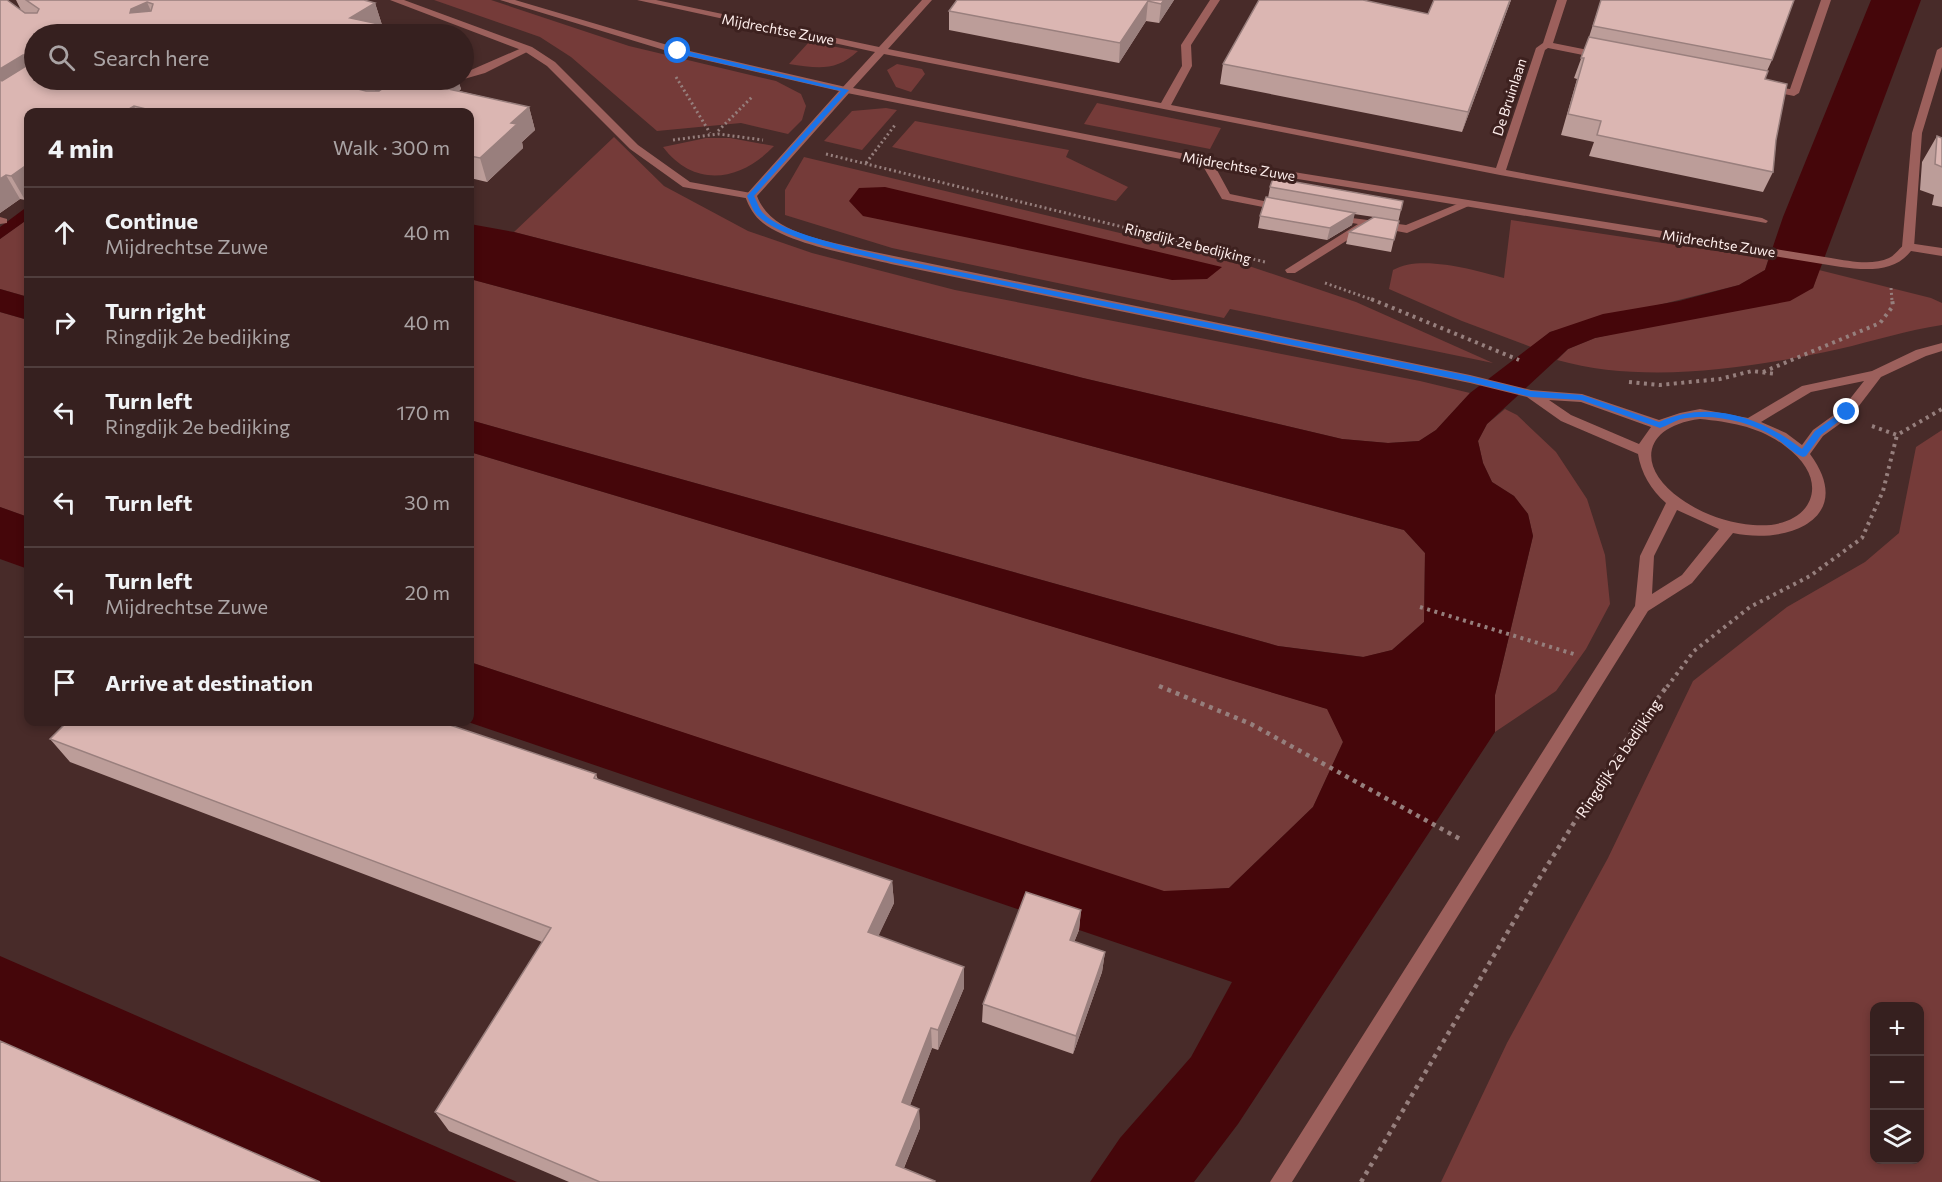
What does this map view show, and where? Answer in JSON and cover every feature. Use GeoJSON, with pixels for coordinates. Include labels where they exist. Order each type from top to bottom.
{"type":"FeatureCollection","features":[{"type":"Feature","properties":{"kind":"street"},"geometry":{"type":"LineString","coordinates":[[395,0],[460,24]]}},
{"type":"Feature","properties":{"kind":"street","name":"Mijdrechtse Zuwe"},"geometry":{"type":"LineString","coordinates":[[505,0],[678,51],[846,90],[1206,161],[1831,262],[1857,265],[1882,264],[1904,255],[1908,247]]}},
{"type":"Feature","properties":{"kind":"street","name":"Mijdrechtse Zuwe"},"geometry":{"type":"LineString","coordinates":[[525,0],[538,10]]}},
{"type":"Feature","properties":{"kind":"street","name":"Mijdrechtse Zuwe"},"geometry":{"type":"LineString","coordinates":[[642,0],[1164,107],[1762,221]]}},
{"type":"Feature","properties":{"kind":"street"},"geometry":{"type":"LineString","coordinates":[[751,196],[927,0]]}},
{"type":"Feature","properties":{"kind":"street"},"geometry":{"type":"LineString","coordinates":[[1164,107],[1187,66],[1186,45],[1215,0]]}},
{"type":"Feature","properties":{"kind":"street","name":"De Bruinlaan"},"geometry":{"type":"LineString","coordinates":[[1500,172],[1541,48],[1547,45],[1562,0]]}},
{"type":"Feature","properties":{"kind":"street"},"geometry":{"type":"LineString","coordinates":[[1759,86],[1794,93],[1826,0]]}},
{"type":"Feature","properties":{"kind":"street"},"geometry":{"type":"LineString","coordinates":[[474,29],[528,49],[552,64],[634,147],[687,185],[751,196]]}},
{"type":"Feature","properties":{"kind":"street"},"geometry":{"type":"LineString","coordinates":[[1547,45],[1618,59]]}},
{"type":"Feature","properties":{"kind":"street"},"geometry":{"type":"LineString","coordinates":[[474,73],[528,49]]}},
{"type":"Feature","properties":{"kind":"street"},"geometry":{"type":"LineString","coordinates":[[1942,50],[1917,133],[1908,247],[1942,252]]}},
{"type":"Feature","properties":{"kind":"street"},"geometry":{"type":"LineString","coordinates":[[1206,161],[1226,197],[1297,211]]}},
{"type":"Feature","properties":{"kind":"street"},"geometry":{"type":"LineString","coordinates":[[751,196],[760,214],[781,227],[804,237],[891,260],[1470,379],[1531,394],[1582,398],[1660,425]]}},
{"type":"Feature","properties":{"kind":"street"},"geometry":{"type":"LineString","coordinates":[[1319,215],[1407,229],[1467,203]]}},
{"type":"Feature","properties":{"kind":"street"},"geometry":{"type":"LineString","coordinates":[[1291,270],[1368,223]]}},
{"type":"Feature","properties":{"kind":"street"},"geometry":{"type":"LineString","coordinates":[[1751,422],[1807,389],[1876,374],[1922,353],[1942,347]]}},
{"type":"Feature","properties":{"kind":"street"},"geometry":{"type":"LineString","coordinates":[[1803,454],[1818,433],[1847,412],[1876,374]]}},
{"type":"Feature","properties":{"kind":"street"},"geometry":{"type":"LineString","coordinates":[[1531,394],[1566,418],[1644,452]]}},
{"type":"Feature","properties":{"kind":"street"},"geometry":{"type":"LineString","coordinates":[[1700,414],[1725,416],[1751,422],[1779,435],[1803,454],[1818,475],[1821,496],[1813,515],[1792,527],[1762,531],[1729,527],[1696,515],[1674,502],[1657,485],[1647,468],[1644,452],[1648,437],[1660,425],[1677,417],[1700,414]]}},
{"type":"Feature","properties":{"kind":"street"},"geometry":{"type":"LineString","coordinates":[[1643,607],[1647,556],[1674,502]]}},
{"type":"Feature","properties":{"kind":"street"},"geometry":{"type":"LineString","coordinates":[[1280,1182],[1643,607],[1687,579],[1729,527]]}},
{"type":"Feature","properties":{"kind":"path"},"geometry":{"type":"LineString","coordinates":[[692,101],[710,133]]}},
{"type":"Feature","properties":{"kind":"path","name":"Ringdijk 2e bedijking"},"geometry":{"type":"LineString","coordinates":[[866,163],[1270,263],[1390,306],[1500,354]]}},
{"type":"Feature","properties":{"kind":"path"},"geometry":{"type":"LineString","coordinates":[[1762,372],[1880,323],[1893,306],[1893,291],[1882,264]]}},
{"type":"Feature","properties":{"kind":"path","name":"Ringdijk 2e bedijking"},"geometry":{"type":"LineString","coordinates":[[1360,1182],[1538,882],[1618,753],[1694,651],[1750,607],[1810,576],[1862,538],[1883,491],[1897,435],[1942,409]]}},
{"type":"Feature","properties":{"kind":"path"},"geometry":{"type":"LineString","coordinates":[[1420,607],[1607,665]]}},
{"type":"Feature","properties":{"kind":"path"},"geometry":{"type":"LineString","coordinates":[[1159,686],[1251,724],[1325,762],[1425,821],[1488,852]]}},
{"type":"Feature","properties":{"kind":"shaded area"},"geometry":{"type":"Polygon","coordinates":[[[434,0],[491,0],[629,46],[776,81],[801,94],[806,106],[802,120],[788,134],[741,123],[657,131],[571,57],[540,37],[434,0]]]}},
{"type":"Feature","properties":{"kind":"shaded area"},"geometry":{"type":"Polygon","coordinates":[[[1871,0],[1921,0],[1813,288],[1790,301],[1595,338],[1568,349],[1487,424],[1478,441],[1483,463],[1492,482],[1514,496],[1528,514],[1533,536],[1495,695],[1495,732],[1238,1124],[1194,1182],[1090,1182],[1120,1138],[1191,1057],[1232,982],[474,724],[474,663],[1164,891],[1229,888],[1313,807],[1343,742],[1327,709],[474,453],[474,421],[1278,646],[1363,657],[1392,650],[1424,622],[1425,553],[1404,530],[474,280],[474,225],[514,232],[1083,378],[1342,439],[1388,443],[1419,441],[1436,430],[1470,393],[1550,332],[1603,314],[1679,301],[1739,285],[1765,270],[1783,217],[1871,0]]]}},
{"type":"Feature","properties":{"kind":"shaded area"},"geometry":{"type":"Polygon","coordinates":[[[809,42],[858,51],[842,62],[826,67],[789,64],[809,42]]]}},
{"type":"Feature","properties":{"kind":"shaded area"},"geometry":{"type":"Polygon","coordinates":[[[897,64],[922,69],[925,74],[911,92],[896,87],[887,70],[897,64]]]}},
{"type":"Feature","properties":{"kind":"shaded area"},"geometry":{"type":"Polygon","coordinates":[[[1097,103],[1221,128],[1210,149],[1084,124],[1097,103]]]}},
{"type":"Feature","properties":{"kind":"shaded area"},"geometry":{"type":"Polygon","coordinates":[[[886,108],[897,110],[862,150],[824,141],[852,111],[886,108]]]}},
{"type":"Feature","properties":{"kind":"shaded area"},"geometry":{"type":"Polygon","coordinates":[[[915,121],[1069,150],[1066,157],[1128,187],[1116,201],[892,147],[915,121]]]}},
{"type":"Feature","properties":{"kind":"shaded area"},"geometry":{"type":"Polygon","coordinates":[[[614,137],[664,186],[748,231],[812,253],[955,290],[1420,381],[1470,393],[1436,430],[1419,441],[1388,443],[1342,439],[1083,378],[514,232],[614,137]]]}},
{"type":"Feature","properties":{"kind":"shaded area"},"geometry":{"type":"Polygon","coordinates":[[[706,138],[730,138],[774,146],[747,167],[733,173],[718,175],[703,174],[689,169],[663,147],[706,138]]]}},
{"type":"Feature","properties":{"kind":"shaded area"},"geometry":{"type":"Polygon","coordinates":[[[804,157],[1228,259],[1356,302],[1493,363],[1230,309],[1224,318],[892,248],[785,215],[785,190],[804,157]]]}},
{"type":"Feature","properties":{"kind":"shaded area"},"geometry":{"type":"Polygon","coordinates":[[[885,187],[1222,267],[1207,279],[1172,280],[863,216],[849,201],[859,188],[885,187]]]}},
{"type":"Feature","properties":{"kind":"shaded area"},"geometry":{"type":"Polygon","coordinates":[[[24,209],[24,222],[0,239],[0,227],[24,209]]]}},
{"type":"Feature","properties":{"kind":"shaded area"},"geometry":{"type":"Polygon","coordinates":[[[1511,220],[1768,260],[1765,270],[1739,285],[1550,332],[1531,347],[1462,321],[1389,289],[1393,270],[1404,265],[1418,263],[1448,265],[1504,278],[1511,220]]]}},
{"type":"Feature","properties":{"kind":"shaded area"},"geometry":{"type":"Polygon","coordinates":[[[24,222],[24,296],[0,289],[0,239],[24,222]]]}},
{"type":"Feature","properties":{"kind":"shaded area"},"geometry":{"type":"Polygon","coordinates":[[[1819,270],[1931,298],[1942,303],[1942,325],[1805,356],[1698,371],[1626,372],[1557,360],[1568,349],[1595,338],[1813,288],[1819,270]]]}},
{"type":"Feature","properties":{"kind":"shaded area"},"geometry":{"type":"Polygon","coordinates":[[[474,280],[1404,530],[1425,553],[1424,622],[1392,650],[1364,657],[1278,646],[474,421],[474,280]]]}},
{"type":"Feature","properties":{"kind":"shaded area"},"geometry":{"type":"Polygon","coordinates":[[[0,289],[24,296],[24,319],[0,312],[0,289]]]}},
{"type":"Feature","properties":{"kind":"shaded area"},"geometry":{"type":"Polygon","coordinates":[[[0,312],[24,319],[24,516],[0,507],[0,312]]]}},
{"type":"Feature","properties":{"kind":"shaded area"},"geometry":{"type":"Polygon","coordinates":[[[1505,409],[1517,415],[1556,452],[1587,499],[1605,555],[1610,604],[1586,649],[1556,691],[1495,732],[1495,695],[1533,536],[1528,514],[1514,496],[1492,482],[1483,463],[1478,441],[1487,424],[1505,409]]]}},
{"type":"Feature","properties":{"kind":"shaded area"},"geometry":{"type":"Polygon","coordinates":[[[1942,430],[1942,1182],[1441,1182],[1507,1043],[1608,858],[1693,681],[1787,607],[1865,562],[1899,533],[1916,447],[1942,430]]]}},
{"type":"Feature","properties":{"kind":"shaded area"},"geometry":{"type":"Polygon","coordinates":[[[474,453],[1328,709],[1343,742],[1313,807],[1229,888],[1164,892],[474,663],[474,453]]]}},
{"type":"Feature","properties":{"kind":"shaded area"},"geometry":{"type":"Polygon","coordinates":[[[0,507],[24,516],[24,568],[0,559],[0,507]]]}},
{"type":"Feature","properties":{"kind":"shaded area"},"geometry":{"type":"Polygon","coordinates":[[[0,956],[517,1182],[310,1182],[0,1046],[0,956]]]}},
{"type":"Feature","properties":{"kind":"building"},"geometry":{"type":"Polygon","coordinates":[[[0,0],[7,0],[25,13],[37,13],[39,9],[26,0],[364,0],[375,3],[350,18],[378,24],[24,24],[23,55],[0,69],[0,0]],[[147,2],[131,9],[130,13],[151,11],[153,4],[147,2]]]}},
{"type":"Feature","properties":{"kind":"building"},"geometry":{"type":"Polygon","coordinates":[[[957,0],[1164,0],[1161,4],[1148,1],[1120,43],[949,11],[957,0]]]}},
{"type":"Feature","properties":{"kind":"building"},"geometry":{"type":"Polygon","coordinates":[[[1259,0],[1363,0],[1428,14],[1434,0],[1510,0],[1468,112],[1223,64],[1259,0]]]}},
{"type":"Feature","properties":{"kind":"building"},"geometry":{"type":"Polygon","coordinates":[[[1601,0],[1794,0],[1772,60],[1593,26],[1601,0]]]}},
{"type":"Feature","properties":{"kind":"building"},"geometry":{"type":"Polygon","coordinates":[[[1589,37],[1768,71],[1765,79],[1787,84],[1776,140],[1773,172],[1597,135],[1601,121],[1568,114],[1584,58],[1581,58],[1589,37]]]}},
{"type":"Feature","properties":{"kind":"building"},"geometry":{"type":"Polygon","coordinates":[[[24,67],[24,90],[452,90],[529,107],[511,123],[517,124],[480,158],[474,157],[474,108],[142,108],[134,106],[131,108],[24,108],[24,167],[11,176],[6,175],[0,179],[0,80],[2,81],[24,67]]]}},
{"type":"Feature","properties":{"kind":"building"},"geometry":{"type":"Polygon","coordinates":[[[1937,136],[1942,138],[1942,167],[1935,164],[1937,136]]]}},
{"type":"Feature","properties":{"kind":"building"},"geometry":{"type":"Polygon","coordinates":[[[1273,178],[1403,201],[1401,210],[1270,187],[1273,178]]]}},
{"type":"Feature","properties":{"kind":"building"},"geometry":{"type":"Polygon","coordinates":[[[1266,197],[1355,213],[1330,228],[1260,216],[1266,197]]]}},
{"type":"Feature","properties":{"kind":"building"},"geometry":{"type":"Polygon","coordinates":[[[1374,217],[1399,221],[1394,240],[1349,232],[1374,217]]]}},
{"type":"Feature","properties":{"kind":"building"},"geometry":{"type":"Polygon","coordinates":[[[63,726],[453,726],[596,774],[594,778],[892,881],[868,932],[964,967],[938,1030],[931,1028],[902,1102],[919,1109],[896,1165],[935,1181],[600,1182],[435,1112],[551,928],[50,739],[63,726]]]}},
{"type":"Feature","properties":{"kind":"building"},"geometry":{"type":"Polygon","coordinates":[[[1026,892],[1081,910],[1070,940],[1105,952],[1076,1036],[983,1004],[1026,892]]]}},
{"type":"Feature","properties":{"kind":"building"},"geometry":{"type":"Polygon","coordinates":[[[0,1041],[320,1182],[0,1182],[0,1041]]]}},
{"type":"Feature","properties":{"kind":"route"},"geometry":{"type":"LineString","coordinates":[[678,51],[846,90],[751,196],[760,214],[804,237],[891,260],[1470,379],[1531,394],[1582,398],[1660,425],[1677,417],[1700,414],[1725,416],[1751,422],[1779,435],[1803,454],[1818,433],[1847,412]]}}]}
